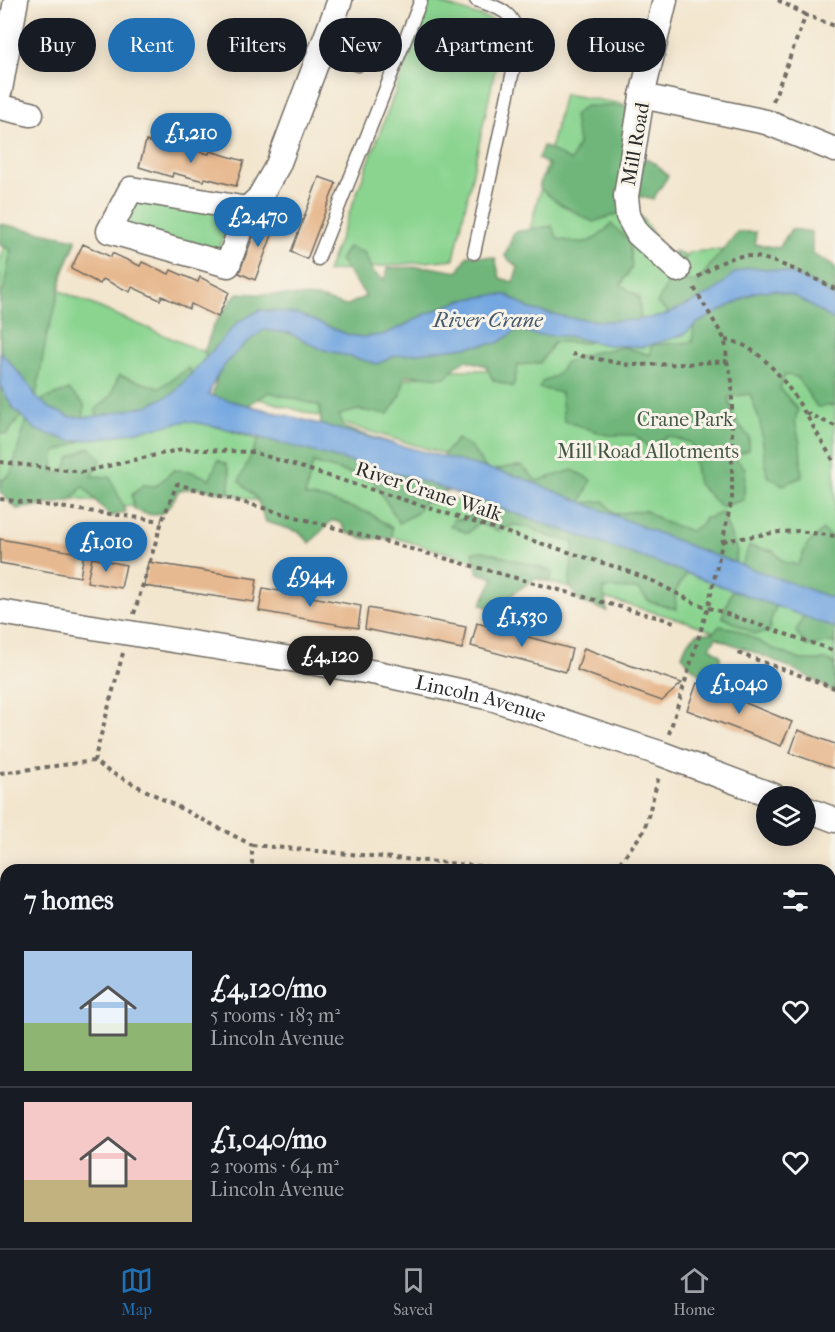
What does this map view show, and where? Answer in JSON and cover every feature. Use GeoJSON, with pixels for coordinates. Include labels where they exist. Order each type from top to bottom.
{"type":"FeatureCollection","features":[{"type":"Feature","properties":{"kind":"street"},"geometry":{"type":"LineString","coordinates":[[0,90],[16,0]]}},
{"type":"Feature","properties":{"kind":"street"},"geometry":{"type":"LineString","coordinates":[[334,18],[340,0]]}},
{"type":"Feature","properties":{"kind":"street","name":"Mill Road"},"geometry":{"type":"LineString","coordinates":[[665,0],[642,96],[626,196],[628,216],[638,234],[684,277]]}},
{"type":"Feature","properties":{"kind":"street"},"geometry":{"type":"LineString","coordinates":[[247,209],[131,189],[109,231],[228,265],[247,209],[259,198],[278,165],[319,58]]}},
{"type":"Feature","properties":{"kind":"street"},"geometry":{"type":"LineString","coordinates":[[642,96],[766,122],[835,150]]}},
{"type":"Feature","properties":{"kind":"street"},"geometry":{"type":"LineString","coordinates":[[0,107],[31,114]]}},
{"type":"Feature","properties":{"kind":"street","name":"Lincoln Avenue"},"geometry":{"type":"LineString","coordinates":[[0,612],[377,673],[491,699],[662,754],[756,789]]}},
{"type":"Feature","properties":{"kind":"street"},"geometry":{"type":"LineString","coordinates":[[816,813],[835,820]]}},
{"type":"Feature","properties":{"kind":"lane"},"geometry":{"type":"LineString","coordinates":[[318,259],[386,74],[421,0]]}},
{"type":"Feature","properties":{"kind":"lane"},"geometry":{"type":"LineString","coordinates":[[474,253],[519,43],[515,23],[510,16],[497,7],[476,0]]}},
{"type":"Feature","properties":{"kind":"path"},"geometry":{"type":"LineString","coordinates":[[778,0],[806,15],[835,26]]}},
{"type":"Feature","properties":{"kind":"path"},"geometry":{"type":"LineString","coordinates":[[766,122],[806,15]]}},
{"type":"Feature","properties":{"kind":"path"},"geometry":{"type":"LineString","coordinates":[[684,277],[721,262],[744,256],[770,260],[835,289]]}},
{"type":"Feature","properties":{"kind":"path"},"geometry":{"type":"LineString","coordinates":[[619,864],[644,831],[659,780],[662,754],[708,607],[732,498],[734,406],[732,381],[725,340],[699,296]]}},
{"type":"Feature","properties":{"kind":"path"},"geometry":{"type":"LineString","coordinates":[[725,340],[742,345],[762,358],[794,394],[835,463]]}},
{"type":"Feature","properties":{"kind":"path"},"geometry":{"type":"LineString","coordinates":[[572,354],[629,365],[727,361]]}},
{"type":"Feature","properties":{"kind":"path"},"geometry":{"type":"LineString","coordinates":[[805,413],[835,426]]}},
{"type":"Feature","properties":{"kind":"path","name":"River Crane Walk"},"geometry":{"type":"LineString","coordinates":[[0,462],[82,472],[182,449],[253,452],[622,569],[655,582],[695,603],[835,651]]}},
{"type":"Feature","properties":{"kind":"path"},"geometry":{"type":"LineString","coordinates":[[94,761],[128,633],[162,520],[177,484],[678,623]]}},
{"type":"Feature","properties":{"kind":"path"},"geometry":{"type":"LineString","coordinates":[[0,498],[162,520]]}},
{"type":"Feature","properties":{"kind":"path"},"geometry":{"type":"LineString","coordinates":[[723,541],[798,531],[835,536]]}},
{"type":"Feature","properties":{"kind":"path"},"geometry":{"type":"LineString","coordinates":[[738,653],[835,688]]}},
{"type":"Feature","properties":{"kind":"path"},"geometry":{"type":"LineString","coordinates":[[0,773],[94,761],[108,771],[252,845],[458,864]]}},
{"type":"Feature","properties":{"kind":"path"},"geometry":{"type":"LineString","coordinates":[[252,845],[252,864]]}},
{"type":"Feature","properties":{"kind":"green space"},"geometry":{"type":"Polygon","coordinates":[[[430,0],[486,18],[423,18],[430,0]]]}},
{"type":"Feature","properties":{"kind":"green space"},"geometry":{"type":"Polygon","coordinates":[[[414,42],[414,72],[495,72],[454,259],[327,272],[414,42]]]}},
{"type":"Feature","properties":{"kind":"green space"},"geometry":{"type":"Polygon","coordinates":[[[564,94],[641,107],[626,196],[678,269],[690,252],[754,247],[835,280],[835,678],[688,622],[361,528],[174,479],[158,510],[0,489],[0,263],[7,227],[76,242],[56,289],[201,351],[214,348],[174,393],[148,406],[463,502],[472,462],[264,400],[226,393],[403,380],[443,370],[495,370],[564,94]]]}},
{"type":"Feature","properties":{"kind":"green space"},"geometry":{"type":"Polygon","coordinates":[[[585,106],[622,106],[644,113],[641,156],[656,164],[668,176],[653,199],[631,195],[630,210],[593,222],[560,204],[539,188],[542,177],[546,175],[550,165],[538,159],[543,146],[571,161],[578,144],[574,115],[585,106]]]}},
{"type":"Feature","properties":{"kind":"green space"},"geometry":{"type":"Polygon","coordinates":[[[139,202],[220,212],[228,224],[218,253],[131,232],[125,221],[132,206],[139,202]]]}},
{"type":"Feature","properties":{"kind":"green space"},"geometry":{"type":"Polygon","coordinates":[[[0,224],[76,239],[63,273],[47,334],[36,397],[7,434],[0,433],[0,295],[4,289],[11,250],[0,245],[0,224]]]}},
{"type":"Feature","properties":{"kind":"green space"},"geometry":{"type":"Polygon","coordinates":[[[611,224],[629,240],[632,267],[621,285],[639,297],[641,322],[586,343],[554,342],[540,363],[518,365],[513,387],[493,380],[486,366],[466,360],[446,377],[405,376],[401,395],[388,414],[358,410],[339,415],[345,428],[440,459],[457,439],[470,446],[489,472],[522,466],[537,481],[573,470],[591,480],[581,503],[604,501],[614,514],[645,510],[664,522],[691,531],[703,523],[704,519],[722,513],[737,551],[734,567],[460,492],[444,491],[437,504],[423,502],[417,513],[399,523],[373,480],[313,463],[305,496],[325,499],[369,513],[392,528],[392,538],[366,539],[347,533],[341,523],[332,520],[310,543],[299,532],[266,522],[257,499],[239,481],[258,440],[277,417],[321,426],[320,406],[269,392],[245,407],[212,397],[220,365],[204,353],[213,326],[237,293],[317,297],[346,306],[366,296],[340,260],[348,247],[365,253],[372,271],[384,280],[388,268],[429,267],[458,272],[468,255],[495,258],[500,278],[513,282],[518,268],[505,256],[514,232],[552,226],[558,239],[588,242],[611,224]]]}},
{"type":"Feature","properties":{"kind":"green space","name":"Crane Park"},"geometry":{"type":"Polygon","coordinates":[[[791,229],[812,232],[812,254],[835,267],[835,405],[817,407],[797,377],[785,375],[780,388],[798,410],[795,421],[800,443],[802,477],[783,485],[767,476],[760,422],[750,394],[728,397],[734,418],[749,437],[749,450],[732,456],[745,468],[744,500],[721,507],[698,484],[691,443],[668,436],[649,447],[635,435],[607,435],[564,421],[561,393],[539,388],[543,381],[557,375],[566,362],[594,352],[624,347],[650,355],[651,345],[692,342],[694,326],[674,317],[657,303],[672,275],[674,251],[686,255],[679,279],[698,282],[737,232],[756,232],[755,244],[779,248],[791,229]]]}},
{"type":"Feature","properties":{"kind":"green space"},"geometry":{"type":"Polygon","coordinates":[[[189,368],[194,380],[172,400],[98,430],[96,409],[111,396],[119,375],[159,388],[189,368]]]}},
{"type":"Feature","properties":{"kind":"green space"},"geometry":{"type":"Polygon","coordinates":[[[69,390],[84,404],[83,440],[54,453],[53,472],[63,473],[70,457],[90,447],[101,460],[92,476],[110,477],[126,512],[110,517],[83,486],[71,501],[17,509],[0,492],[1,481],[11,473],[26,421],[44,399],[69,390]]]}},
{"type":"Feature","properties":{"kind":"green space"},"geometry":{"type":"Polygon","coordinates":[[[218,460],[226,464],[230,474],[229,494],[197,488],[179,490],[171,504],[162,513],[150,515],[134,509],[132,495],[143,485],[156,486],[174,470],[190,471],[210,479],[218,460]]]}},
{"type":"Feature","properties":{"kind":"green space"},"geometry":{"type":"Polygon","coordinates":[[[488,506],[504,509],[688,572],[675,592],[676,609],[650,602],[637,589],[603,588],[607,611],[579,601],[569,584],[574,542],[550,537],[529,527],[513,525],[499,531],[478,523],[468,533],[450,526],[454,519],[463,520],[476,510],[488,506]]]}},
{"type":"Feature","properties":{"kind":"green space"},"geometry":{"type":"Polygon","coordinates":[[[823,530],[835,540],[835,645],[833,642],[806,646],[796,632],[813,594],[781,602],[773,612],[769,632],[755,634],[722,617],[749,546],[773,551],[784,562],[798,565],[807,545],[823,530]]]}},
{"type":"Feature","properties":{"kind":"green space"},"geometry":{"type":"Polygon","coordinates":[[[484,551],[552,571],[551,580],[536,578],[514,593],[498,614],[481,604],[494,578],[478,573],[473,552],[484,551]]]}},
{"type":"Feature","properties":{"kind":"green space"},"geometry":{"type":"Polygon","coordinates":[[[720,626],[736,629],[769,647],[801,660],[826,660],[835,664],[835,693],[782,664],[716,637],[710,647],[721,656],[718,668],[703,676],[689,665],[682,655],[687,643],[698,633],[712,633],[720,626]]]}},
{"type":"Feature","properties":{"kind":"water","name":"River Crane"},"geometry":{"type":"Polygon","coordinates":[[[747,268],[783,271],[824,290],[835,297],[835,321],[795,296],[774,290],[755,292],[698,323],[683,335],[643,347],[607,345],[568,336],[535,335],[519,329],[498,343],[395,356],[377,364],[321,349],[289,333],[264,330],[247,342],[224,367],[212,385],[209,395],[520,477],[695,548],[835,599],[835,628],[675,569],[413,478],[219,427],[187,421],[99,439],[70,441],[36,430],[13,408],[0,386],[0,351],[31,387],[36,397],[50,408],[70,417],[92,417],[147,406],[174,393],[238,322],[260,310],[298,314],[349,335],[363,337],[382,335],[462,300],[494,295],[507,295],[530,309],[570,318],[604,321],[635,320],[662,316],[691,303],[716,290],[733,274],[747,268]]]}},
{"type":"Feature","properties":{"kind":"building"},"geometry":{"type":"Polygon","coordinates":[[[146,141],[176,149],[177,146],[209,154],[210,151],[244,161],[236,186],[173,173],[172,177],[139,167],[146,141]]]}},
{"type":"Feature","properties":{"kind":"building"},"geometry":{"type":"Polygon","coordinates":[[[319,177],[336,183],[307,259],[291,252],[319,177]]]}},
{"type":"Feature","properties":{"kind":"building"},"geometry":{"type":"Polygon","coordinates":[[[261,216],[277,222],[255,280],[239,273],[261,216]]]}},
{"type":"Feature","properties":{"kind":"building"},"geometry":{"type":"Polygon","coordinates":[[[83,244],[111,257],[112,253],[140,266],[142,262],[169,274],[171,270],[198,282],[200,277],[229,292],[218,317],[191,304],[189,309],[162,296],[160,300],[132,287],[130,292],[103,279],[100,284],[71,269],[83,244]]]}},
{"type":"Feature","properties":{"kind":"building"},"geometry":{"type":"Polygon","coordinates":[[[0,539],[84,554],[80,577],[0,563],[0,539]]]}},
{"type":"Feature","properties":{"kind":"building"},"geometry":{"type":"Polygon","coordinates":[[[92,558],[126,565],[121,588],[87,582],[92,558]]]}},
{"type":"Feature","properties":{"kind":"building"},"geometry":{"type":"Polygon","coordinates":[[[148,562],[257,579],[254,602],[144,586],[148,562]]]}},
{"type":"Feature","properties":{"kind":"building"},"geometry":{"type":"Polygon","coordinates":[[[263,588],[361,606],[358,628],[259,611],[263,588]]]}},
{"type":"Feature","properties":{"kind":"building"},"geometry":{"type":"Polygon","coordinates":[[[368,608],[466,627],[462,649],[365,629],[368,608]]]}},
{"type":"Feature","properties":{"kind":"building"},"geometry":{"type":"Polygon","coordinates":[[[477,623],[572,649],[566,672],[471,646],[477,623]]]}},
{"type":"Feature","properties":{"kind":"building"},"geometry":{"type":"Polygon","coordinates":[[[584,648],[682,683],[662,701],[577,670],[584,648]]]}},
{"type":"Feature","properties":{"kind":"building"},"geometry":{"type":"Polygon","coordinates":[[[697,683],[792,722],[781,746],[687,710],[697,683]]]}},
{"type":"Feature","properties":{"kind":"building"},"geometry":{"type":"Polygon","coordinates":[[[798,730],[835,744],[835,769],[790,753],[798,730]]]}},
{"type":"Feature","properties":{"kind":"park label","name":"Mill Road Allotments"},"geometry":{"type":"Point","coordinates":[648,451]}}]}
